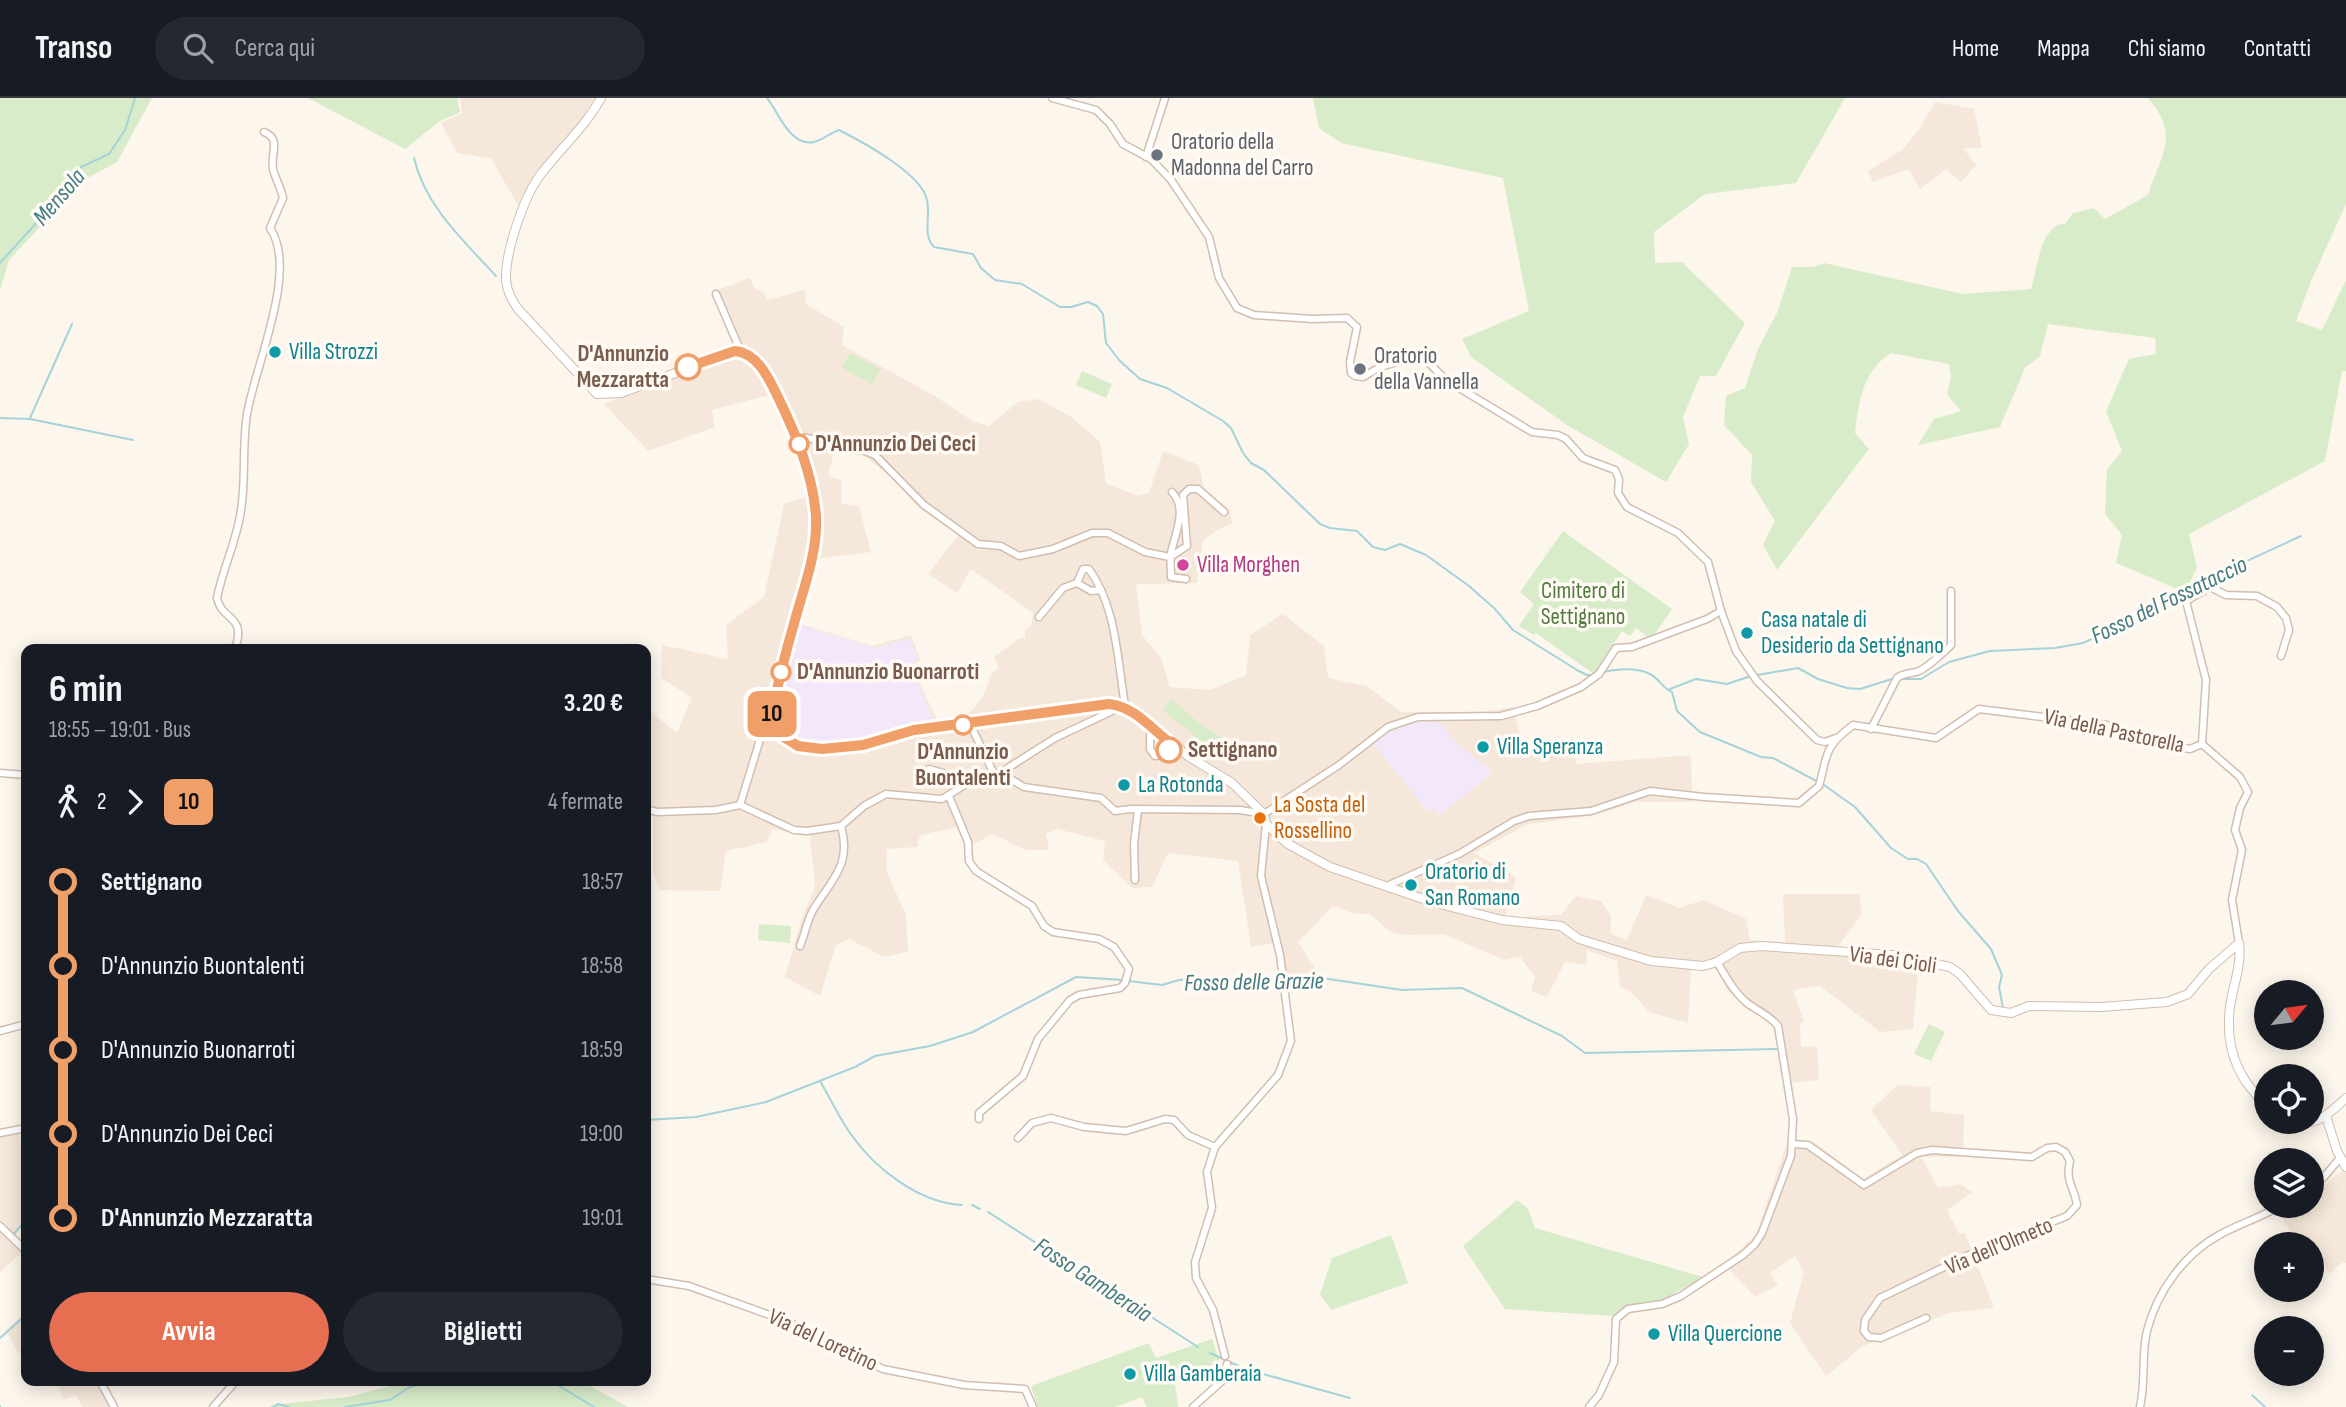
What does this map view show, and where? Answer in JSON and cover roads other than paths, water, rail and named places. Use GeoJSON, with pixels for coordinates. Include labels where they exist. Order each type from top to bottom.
{"type":"FeatureCollection","features":[{"type":"Feature","properties":{"kind":"street"},"geometry":{"type":"LineString","coordinates":[[601,98],[592,115],[540,176],[531,191],[508,256],[506,282],[513,302],[597,394],[621,393],[708,359],[741,352]]}},
{"type":"Feature","properties":{"kind":"street"},"geometry":{"type":"LineString","coordinates":[[1052,98],[1096,110],[1110,124],[1123,144],[1146,157],[1171,180],[1209,237],[1219,278],[1237,308],[1254,315],[1347,318],[1357,327],[1350,362],[1354,376],[1363,377],[1380,367],[1422,355],[1447,380],[1532,432],[1558,435],[1566,439],[1583,458],[1615,470],[1619,480],[1618,493],[1628,507],[1678,533],[1708,562],[1721,611],[1736,651],[1757,681],[1818,740],[1825,742],[1836,738]]}},
{"type":"Feature","properties":{"kind":"street"},"geometry":{"type":"LineString","coordinates":[[1146,157],[1165,98]]}},
{"type":"Feature","properties":{"kind":"street"},"geometry":{"type":"LineString","coordinates":[[237,644],[239,628],[236,621],[220,606],[217,598],[239,526],[245,478],[247,415],[275,306],[280,259],[278,240],[270,228],[283,198],[273,169],[275,144],[272,137],[264,132]]}},
{"type":"Feature","properties":{"kind":"street"},"geometry":{"type":"LineString","coordinates":[[716,294],[741,352],[763,370],[796,436],[813,494],[815,536],[772,713],[765,723],[740,805]]}},
{"type":"Feature","properties":{"kind":"street"},"geometry":{"type":"LineString","coordinates":[[796,436],[855,447],[875,455],[923,505],[978,544],[1001,546],[1019,556],[1053,550],[1092,533],[1108,533],[1146,552],[1170,557],[1187,546],[1183,495],[1189,489],[1198,489],[1224,512]]}},
{"type":"Feature","properties":{"kind":"street"},"geometry":{"type":"LineString","coordinates":[[1172,492],[1179,499],[1181,512],[1170,557],[1171,577],[1186,579]]}},
{"type":"Feature","properties":{"kind":"street"},"geometry":{"type":"LineString","coordinates":[[1039,617],[1063,588],[1077,583],[1083,569],[1089,569],[1109,608],[1125,705]]}},
{"type":"Feature","properties":{"kind":"street"},"geometry":{"type":"LineString","coordinates":[[1077,583],[1091,591],[1101,590]]}},
{"type":"Feature","properties":{"kind":"street","name":"Via della Pastorella"},"geometry":{"type":"LineString","coordinates":[[2202,744],[2206,680],[2186,601],[2210,587],[2227,595],[2257,596],[2277,607],[2286,618],[2289,630],[2281,656]]}},
{"type":"Feature","properties":{"kind":"street"},"geometry":{"type":"LineString","coordinates":[[1871,729],[1897,678],[1904,673],[1920,671],[1936,656],[1947,652],[1951,645],[1951,591]]}},
{"type":"Feature","properties":{"kind":"street"},"geometry":{"type":"LineString","coordinates":[[1193,1407],[1222,1381],[1226,1360],[1213,1310],[1196,1278],[1195,1262],[1212,1208],[1207,1175],[1215,1147],[1278,1075],[1290,1041],[1280,955],[1261,876],[1265,819],[1388,727],[1418,717],[1501,716],[1537,706],[1581,687],[1599,674],[1616,648],[1632,647],[1707,619],[1721,611]]}},
{"type":"Feature","properties":{"kind":"street"},"geometry":{"type":"LineString","coordinates":[[772,713],[774,723],[782,736],[798,746],[822,749],[863,745],[902,732],[1098,705],[1125,705]]}},
{"type":"Feature","properties":{"kind":"street"},"geometry":{"type":"LineString","coordinates":[[651,810],[657,812],[704,810],[740,805],[794,830],[841,826],[864,806],[882,796],[936,800],[949,796],[971,781],[997,775],[1055,738],[1125,705]]}},
{"type":"Feature","properties":{"kind":"street","name":"Via dei Cioli"},"geometry":{"type":"LineString","coordinates":[[1125,705],[1175,747],[1232,783],[1288,844],[1330,867],[1389,885],[1432,902],[1502,920],[1561,926],[1579,939],[1651,961],[1703,967],[1740,948],[1761,946],[1879,953],[1950,967],[1960,974],[1991,1010],[2011,1013],[2029,1006],[2101,1007],[2167,1002],[2188,994],[2208,969],[2239,943]]}},
{"type":"Feature","properties":{"kind":"street","name":"Via della Pastorella"},"geometry":{"type":"LineString","coordinates":[[1836,738],[1853,725],[1936,738],[1979,709],[2107,725],[2133,740],[2176,747],[2189,749],[2202,744],[2208,746],[2240,777],[2248,792],[2239,808],[2235,830],[2242,850],[2232,901],[2239,943]]}},
{"type":"Feature","properties":{"kind":"street"},"geometry":{"type":"LineString","coordinates":[[970,724],[997,775],[1024,787],[1094,797],[1101,799],[1115,811],[1240,810],[1265,819]]}},
{"type":"Feature","properties":{"kind":"street"},"geometry":{"type":"LineString","coordinates":[[1150,724],[1150,749],[1155,756],[1166,755],[1175,747]]}},
{"type":"Feature","properties":{"kind":"street"},"geometry":{"type":"LineString","coordinates":[[1389,885],[1459,854],[1514,821],[1530,816],[1591,811],[1650,791],[1799,803],[1819,786],[1823,762],[1836,738]]}},
{"type":"Feature","properties":{"kind":"street"},"geometry":{"type":"LineString","coordinates":[[929,769],[971,781]]}},
{"type":"Feature","properties":{"kind":"street"},"geometry":{"type":"LineString","coordinates":[[0,773],[21,775]]}},
{"type":"Feature","properties":{"kind":"street"},"geometry":{"type":"LineString","coordinates":[[949,796],[968,842],[969,861],[976,871],[1032,906],[1044,926],[1054,932],[1099,939],[1114,947],[1129,969],[1126,980],[1111,991],[1093,992],[1070,1000],[1038,1039],[1023,1076],[979,1113],[979,1119]]}},
{"type":"Feature","properties":{"kind":"street"},"geometry":{"type":"LineString","coordinates":[[1135,880],[1134,844],[1139,810]]}},
{"type":"Feature","properties":{"kind":"street"},"geometry":{"type":"LineString","coordinates":[[800,946],[814,910],[842,866],[844,839],[841,826]]}},
{"type":"Feature","properties":{"kind":"street"},"geometry":{"type":"LineString","coordinates":[[2239,943],[2238,971],[2230,1007],[2228,1038],[2236,1067],[2254,1093]]}},
{"type":"Feature","properties":{"kind":"street"},"geometry":{"type":"LineString","coordinates":[[1589,1407],[1599,1395],[1614,1362],[1616,1319],[1628,1309],[1662,1304],[1681,1296],[1755,1244],[1789,1163],[1792,1110],[1778,1026],[1771,1017],[1749,1004],[1735,991],[1717,962]]}},
{"type":"Feature","properties":{"kind":"street"},"geometry":{"type":"LineString","coordinates":[[0,1031],[21,1025]]}},
{"type":"Feature","properties":{"kind":"street"},"geometry":{"type":"LineString","coordinates":[[2346,1098],[2326,1116],[2340,1158],[2346,1167]]}},
{"type":"Feature","properties":{"kind":"street"},"geometry":{"type":"LineString","coordinates":[[1018,1138],[1032,1123],[1051,1118],[1084,1126],[1126,1131],[1165,1119],[1174,1120],[1188,1135],[1215,1147]]}},
{"type":"Feature","properties":{"kind":"street"},"geometry":{"type":"LineString","coordinates":[[0,1133],[21,1129]]}},
{"type":"Feature","properties":{"kind":"street","name":"Via dell'Olmeto"},"geometry":{"type":"LineString","coordinates":[[1792,1144],[1808,1144],[1864,1185],[1917,1153],[1932,1150],[2032,1157],[2047,1148],[2056,1147],[2065,1152],[2070,1161],[2066,1176],[2077,1205],[2067,1216],[1969,1255],[1880,1298],[1865,1320],[1864,1331],[1869,1337],[1881,1338],[1926,1318]]}},
{"type":"Feature","properties":{"kind":"street"},"geometry":{"type":"LineString","coordinates":[[2324,1178],[2340,1158]]}},
{"type":"Feature","properties":{"kind":"street"},"geometry":{"type":"LineString","coordinates":[[2140,1407],[2146,1384],[2144,1346],[2147,1329],[2171,1280],[2194,1252],[2219,1235],[2255,1218]]}},
{"type":"Feature","properties":{"kind":"street"},"geometry":{"type":"LineString","coordinates":[[0,1226],[21,1246]]}},
{"type":"Feature","properties":{"kind":"street","name":"Via del Loretino"},"geometry":{"type":"LineString","coordinates":[[651,1280],[689,1286],[786,1321],[883,1369],[973,1386],[1025,1390],[1033,1407]]}},
{"type":"Feature","properties":{"kind":"street"},"geometry":{"type":"LineString","coordinates":[[103,1386],[114,1407]]}},
{"type":"Feature","properties":{"kind":"street"},"geometry":{"type":"LineString","coordinates":[[213,1407],[232,1386]]}},
{"type":"Feature","properties":{"kind":"waterway","name":"Mensola"},"geometry":{"type":"LineString","coordinates":[[0,263],[69,187],[81,167],[109,154],[125,130],[135,98]]}},
{"type":"Feature","properties":{"kind":"waterway"},"geometry":{"type":"LineString","coordinates":[[767,98],[786,128],[798,139],[814,142],[839,130],[876,151],[915,180],[927,200],[928,237],[934,247],[973,254],[981,268],[995,280],[1022,284],[1060,307],[1088,302],[1097,306],[1103,314],[1106,343],[1120,361],[1140,379],[1167,388],[1223,421],[1231,428],[1251,463],[1264,470],[1320,524],[1357,531],[1373,547],[1385,550],[1400,544],[1426,555],[1469,586],[1494,608],[1513,630],[1577,670],[1587,675],[1595,675]]}},
{"type":"Feature","properties":{"kind":"waterway"},"geometry":{"type":"LineString","coordinates":[[414,158],[419,175],[436,207],[496,276]]}},
{"type":"Feature","properties":{"kind":"waterway"},"geometry":{"type":"LineString","coordinates":[[30,418],[72,324]]}},
{"type":"Feature","properties":{"kind":"waterway"},"geometry":{"type":"LineString","coordinates":[[0,418],[30,419],[133,440]]}},
{"type":"Feature","properties":{"kind":"waterway","name":"Fosso del Fossataccio"},"geometry":{"type":"LineString","coordinates":[[1757,675],[1798,668],[1818,679],[1860,689],[1892,679],[1921,679],[1949,662],[1990,651],[2055,648],[2083,643],[2146,614],[2184,590],[2301,536]]}},
{"type":"Feature","properties":{"kind":"waterway"},"geometry":{"type":"LineString","coordinates":[[1603,672],[1621,669],[1650,674],[1672,692],[1677,711],[1700,732],[1761,757],[1773,758],[1824,785],[1855,807],[1891,848],[1908,859],[1917,859],[1926,864],[1958,911],[1991,949],[2002,975],[1999,987],[2003,1008]]}},
{"type":"Feature","properties":{"kind":"waterway","name":"Fosso del Fossataccio"},"geometry":{"type":"LineString","coordinates":[[1670,689],[1696,679],[1727,684],[1751,676]]}},
{"type":"Feature","properties":{"kind":"waterway","name":"Fosso delle Grazie"},"geometry":{"type":"LineString","coordinates":[[651,1120],[696,1117],[766,1102],[855,1067],[875,1056],[930,1046],[973,1032],[1076,977],[1123,980]]}},
{"type":"Feature","properties":{"kind":"waterway","name":"Fosso delle Grazie"},"geometry":{"type":"LineString","coordinates":[[1128,981],[1162,985],[1179,980],[1215,978],[1252,981],[1281,979]]}},
{"type":"Feature","properties":{"kind":"waterway","name":"Fosso delle Grazie"},"geometry":{"type":"LineString","coordinates":[[1287,979],[1322,978],[1402,990],[1462,988],[1562,1036],[1585,1053],[1777,1049]]}},
{"type":"Feature","properties":{"kind":"waterway","name":"Fosso Gamberaia"},"geometry":{"type":"LineString","coordinates":[[820,1081],[850,1133],[885,1171],[914,1191],[946,1203],[962,1205]]}},
{"type":"Feature","properties":{"kind":"waterway","name":"Fosso Gamberaia"},"geometry":{"type":"LineString","coordinates":[[972,1205],[980,1209]]}},
{"type":"Feature","properties":{"kind":"waterway","name":"Fosso Gamberaia"},"geometry":{"type":"LineString","coordinates":[[988,1212],[1198,1347]]}},
{"type":"Feature","properties":{"kind":"waterway"},"geometry":{"type":"LineString","coordinates":[[13,1235],[21,1226]]}},
{"type":"Feature","properties":{"kind":"waterway"},"geometry":{"type":"LineString","coordinates":[[0,1338],[21,1319]]}},
{"type":"Feature","properties":{"kind":"waterway","name":"Fosso Gamberaia"},"geometry":{"type":"LineString","coordinates":[[1210,1353],[1245,1369],[1350,1398]]}},
{"type":"Feature","properties":{"kind":"waterway"},"geometry":{"type":"LineString","coordinates":[[345,1407],[390,1400],[414,1386]]}},
{"type":"Feature","properties":{"kind":"waterway"},"geometry":{"type":"LineString","coordinates":[[559,1386],[594,1407]]}},
{"type":"Feature","properties":{"kind":"waterway"},"geometry":{"type":"LineString","coordinates":[[2252,1395],[2265,1407]]}},
{"type":"Feature","properties":{"kind":"waterway"},"geometry":{"type":"LineString","coordinates":[[273,1407],[278,1404],[289,1407]]}},
{"type":"Feature","properties":{"kind":"place","name":"Oratorio della Madonna del Carro"},"geometry":{"type":"Point","coordinates":[1157,155]}},
{"type":"Feature","properties":{"kind":"place","name":"Villa Strozzi"},"geometry":{"type":"Point","coordinates":[275,352]}},
{"type":"Feature","properties":{"kind":"place","name":"D'Annunzio Mezzaratta"},"geometry":{"type":"Point","coordinates":[688,367]}},
{"type":"Feature","properties":{"kind":"place","name":"Oratorio della Vannella"},"geometry":{"type":"Point","coordinates":[1360,369]}},
{"type":"Feature","properties":{"kind":"place","name":"D'Annunzio Dei Ceci"},"geometry":{"type":"Point","coordinates":[799,444]}},
{"type":"Feature","properties":{"kind":"place","name":"Villa Morghen"},"geometry":{"type":"Point","coordinates":[1183,565]}},
{"type":"Feature","properties":{"kind":"place","name":"Casa natale di Desiderio da Settignano"},"geometry":{"type":"Point","coordinates":[1747,633]}},
{"type":"Feature","properties":{"kind":"place","name":"D'Annunzio Buonarroti"},"geometry":{"type":"Point","coordinates":[781,672]}},
{"type":"Feature","properties":{"kind":"place","name":"D'Annunzio Buontalenti"},"geometry":{"type":"Point","coordinates":[963,725]}},
{"type":"Feature","properties":{"kind":"place","name":"Villa Speranza"},"geometry":{"type":"Point","coordinates":[1483,747]}},
{"type":"Feature","properties":{"kind":"place","name":"Settignano"},"geometry":{"type":"Point","coordinates":[1169,750]}},
{"type":"Feature","properties":{"kind":"place","name":"La Rotonda"},"geometry":{"type":"Point","coordinates":[1124,785]}},
{"type":"Feature","properties":{"kind":"place","name":"La Sosta del Rossellino"},"geometry":{"type":"Point","coordinates":[1260,818]}},
{"type":"Feature","properties":{"kind":"place","name":"Oratorio di San Romano"},"geometry":{"type":"Point","coordinates":[1411,885]}},
{"type":"Feature","properties":{"kind":"place","name":"Villa Quercione"},"geometry":{"type":"Point","coordinates":[1654,1334]}},
{"type":"Feature","properties":{"kind":"place","name":"Villa Gamberaia"},"geometry":{"type":"Point","coordinates":[1130,1374]}},
{"type":"Feature","properties":{"kind":"park label","name":"Cimitero di Settignano"},"geometry":{"type":"Point","coordinates":[1583,604]}}]}
